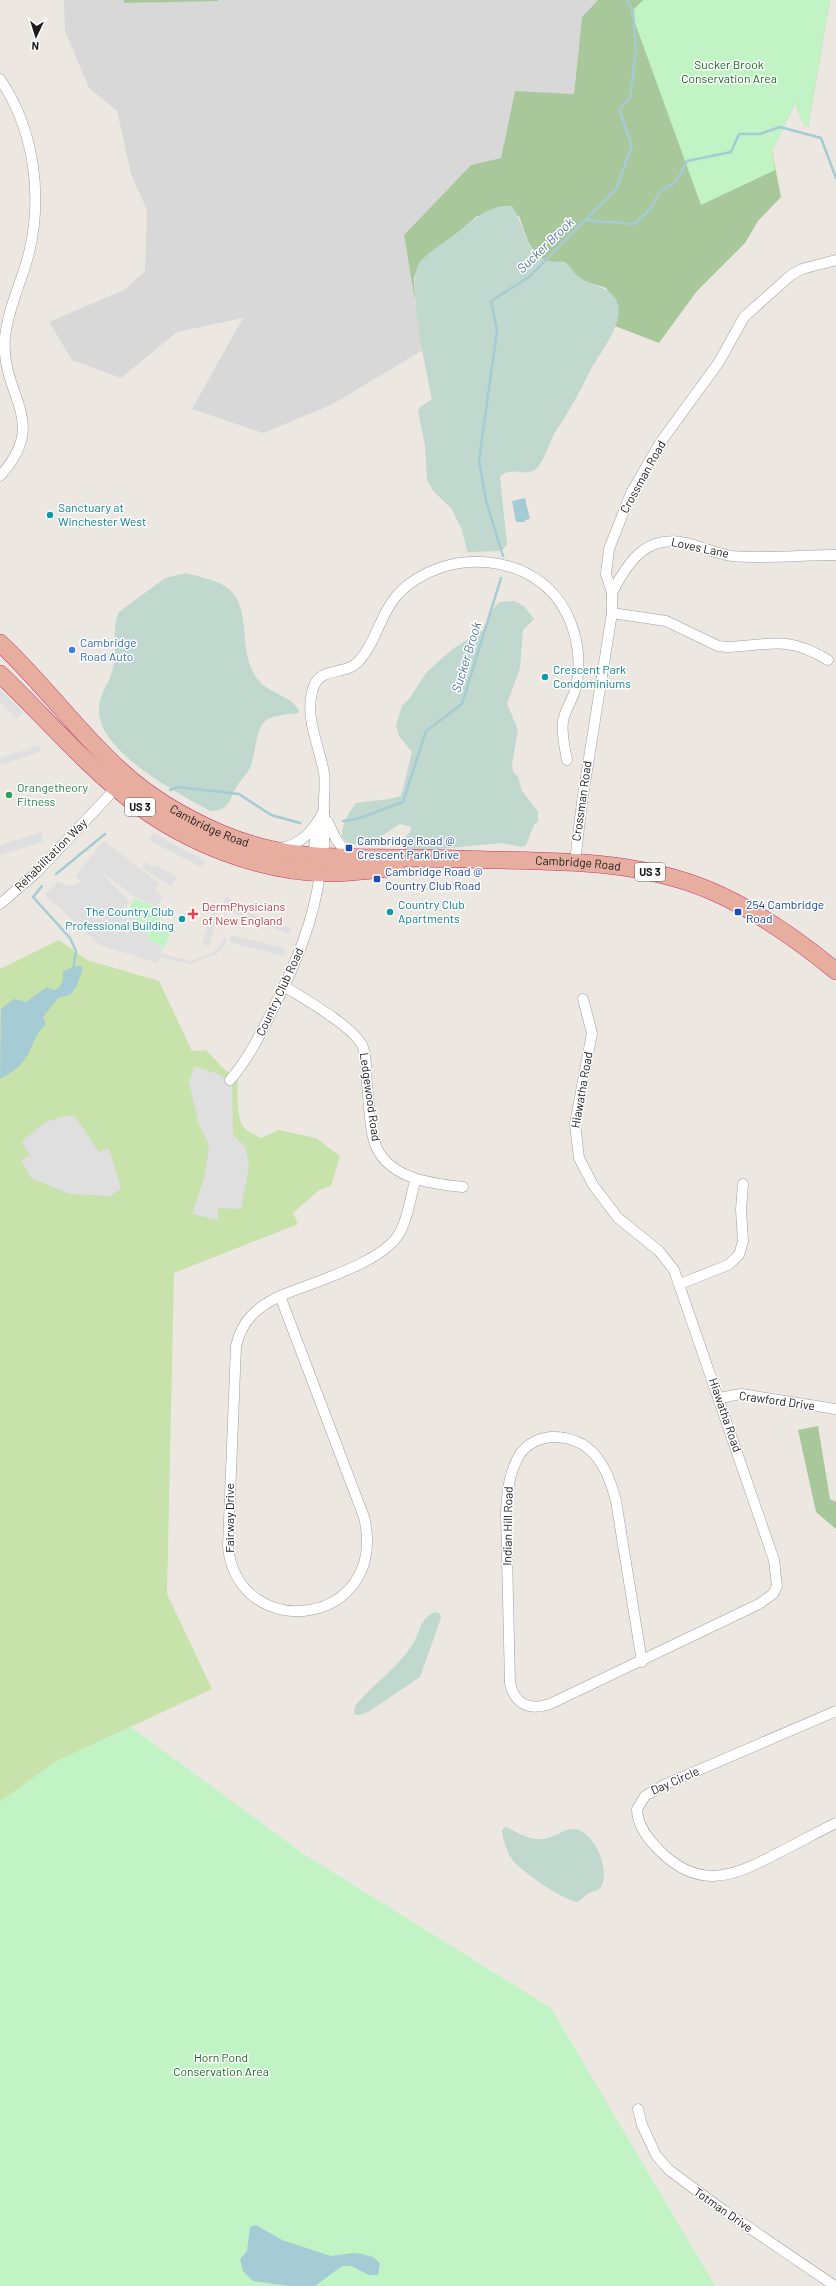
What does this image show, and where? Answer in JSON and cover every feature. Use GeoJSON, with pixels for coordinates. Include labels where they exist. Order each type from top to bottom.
{"type":"FeatureCollection","features":[{"type":"Feature","properties":{"kind":"highway","name":"Cambridge Road"},"geometry":{"type":"LineString","coordinates":[[0,643],[111,762],[150,795],[206,826],[253,845],[319,863],[368,870],[438,859]]}},
{"type":"Feature","properties":{"kind":"highway","name":"Cambridge Road"},"geometry":{"type":"LineString","coordinates":[[0,674],[80,755],[117,788],[160,820],[214,848],[281,867],[364,858],[575,862],[638,869],[675,878],[711,891],[772,923],[836,971]]}},
{"type":"Feature","properties":{"kind":"highway"},"geometry":{"type":"LineString","coordinates":[[37,710],[51,697]]}},
{"type":"Feature","properties":{"kind":"street"},"geometry":{"type":"LineString","coordinates":[[0,79],[16,109],[26,136],[35,180],[36,202],[29,252],[4,325],[6,360],[11,385],[23,417],[24,428],[19,451],[0,476]]}},
{"type":"Feature","properties":{"kind":"street","name":"Crossman Road"},"geometry":{"type":"LineString","coordinates":[[575,862],[583,794],[612,613],[612,593],[606,574],[607,558],[628,498],[660,443],[719,362],[738,325],[761,300],[791,275],[802,269],[836,260]]}},
{"type":"Feature","properties":{"kind":"street","name":"Loves Lane"},"geometry":{"type":"LineString","coordinates":[[612,593],[624,571],[637,555],[658,542],[683,542],[731,556],[836,555]]}},
{"type":"Feature","properties":{"kind":"street"},"geometry":{"type":"LineString","coordinates":[[319,863],[326,838],[324,811],[326,794],[324,773],[310,715],[315,684],[324,675],[347,670],[359,661],[389,607],[403,590],[423,576],[450,565],[486,562],[517,568],[542,582],[566,612],[576,642],[579,664],[575,689],[563,724],[567,760]]}},
{"type":"Feature","properties":{"kind":"street"},"geometry":{"type":"LineString","coordinates":[[612,613],[666,621],[718,646],[732,647],[788,643],[809,649],[828,660]]}},
{"type":"Feature","properties":{"kind":"street","name":"Rehabilitation Way"},"geometry":{"type":"LineString","coordinates":[[0,904],[36,873],[117,788]]}},
{"type":"Feature","properties":{"kind":"street"},"geometry":{"type":"LineString","coordinates":[[253,845],[278,848],[289,847],[307,835],[318,822],[324,811]]}},
{"type":"Feature","properties":{"kind":"street"},"geometry":{"type":"LineString","coordinates":[[324,811],[332,832],[342,847],[352,855],[364,858]]}},
{"type":"Feature","properties":{"kind":"street"},"geometry":{"type":"LineString","coordinates":[[318,822],[319,863]]}},
{"type":"Feature","properties":{"kind":"street","name":"Country Club Road"},"geometry":{"type":"LineString","coordinates":[[230,1080],[253,1049],[294,966],[306,932],[316,896],[319,863]]}},
{"type":"Feature","properties":{"kind":"street","name":"Ledgewood Road"},"geometry":{"type":"LineString","coordinates":[[284,986],[334,1020],[360,1043],[364,1053],[375,1144],[390,1165],[416,1179],[436,1184],[463,1187]]}},
{"type":"Feature","properties":{"kind":"street","name":"Hiawatha Road"},"geometry":{"type":"LineString","coordinates":[[523,1704],[535,1708],[550,1704],[642,1662],[759,1604],[773,1594],[777,1586],[774,1560],[680,1284],[672,1265],[665,1257],[622,1222],[593,1186],[579,1158],[575,1135],[576,1112],[592,1033],[583,999]]}},
{"type":"Feature","properties":{"kind":"street","name":"Fairway Drive"},"geometry":{"type":"LineString","coordinates":[[280,1296],[364,1517],[368,1533],[366,1562],[352,1586],[329,1605],[307,1611],[281,1609],[264,1603],[252,1595],[236,1574],[228,1547],[236,1346],[240,1333],[249,1317],[263,1304],[280,1296],[374,1258],[389,1247],[403,1227],[416,1179]]}},
{"type":"Feature","properties":{"kind":"street"},"geometry":{"type":"LineString","coordinates":[[680,1284],[728,1265],[739,1255],[743,1241],[741,1210],[743,1184]]}},
{"type":"Feature","properties":{"kind":"street","name":"Crawford Drive"},"geometry":{"type":"LineString","coordinates":[[718,1398],[741,1394],[836,1409]]}},
{"type":"Feature","properties":{"kind":"street","name":"Indian Hill Road"},"geometry":{"type":"LineString","coordinates":[[523,1704],[515,1697],[510,1683],[506,1502],[510,1479],[517,1460],[525,1448],[537,1440],[561,1438],[581,1443],[593,1453],[608,1475],[616,1501],[642,1662]]}},
{"type":"Feature","properties":{"kind":"street","name":"Day Circle"},"geometry":{"type":"LineString","coordinates":[[836,1711],[664,1785],[644,1796],[637,1809],[642,1829],[664,1854],[682,1868],[705,1876],[729,1875],[748,1869],[836,1822]]}},
{"type":"Feature","properties":{"kind":"street","name":"Totman Drive"},"geometry":{"type":"LineString","coordinates":[[638,2109],[642,2125],[656,2155],[669,2170],[723,2210],[835,2286]]}},
{"type":"Feature","properties":{"kind":"shaded area"},"geometry":{"type":"Polygon","coordinates":[[[64,0],[124,0],[124,3],[218,0],[598,0],[582,17],[574,94],[515,91],[501,158],[471,165],[404,235],[423,350],[331,405],[263,433],[192,409],[243,318],[177,332],[121,378],[72,360],[49,322],[124,290],[145,271],[147,210],[131,174],[117,111],[89,88],[65,31],[64,0]]]}},
{"type":"Feature","properties":{"kind":"shaded area"},"geometry":{"type":"Polygon","coordinates":[[[0,689],[23,712],[17,719],[0,702],[0,689]]]}},
{"type":"Feature","properties":{"kind":"shaded area"},"geometry":{"type":"Polygon","coordinates":[[[39,745],[41,751],[1,765],[0,758],[39,745]]]}},
{"type":"Feature","properties":{"kind":"shaded area"},"geometry":{"type":"Polygon","coordinates":[[[41,832],[43,842],[0,855],[0,845],[41,832]]]}},
{"type":"Feature","properties":{"kind":"shaded area"},"geometry":{"type":"Polygon","coordinates":[[[153,833],[206,861],[202,868],[149,840],[153,833]]]}},
{"type":"Feature","properties":{"kind":"shaded area"},"geometry":{"type":"Polygon","coordinates":[[[104,841],[159,883],[154,891],[163,896],[157,907],[132,895],[105,874],[103,875],[130,902],[125,908],[144,929],[149,940],[163,948],[161,954],[191,961],[213,952],[220,946],[224,938],[227,940],[223,948],[216,954],[191,964],[160,957],[157,963],[100,945],[45,895],[57,882],[68,886],[76,885],[80,881],[75,876],[104,841]]]}},
{"type":"Feature","properties":{"kind":"shaded area"},"geometry":{"type":"Polygon","coordinates":[[[145,862],[154,868],[156,865],[177,878],[171,886],[142,868],[145,862]]]}},
{"type":"Feature","properties":{"kind":"shaded area"},"geometry":{"type":"Polygon","coordinates":[[[228,896],[239,909],[291,929],[289,934],[232,912],[223,900],[228,896]]]}},
{"type":"Feature","properties":{"kind":"shaded area"},"geometry":{"type":"Polygon","coordinates":[[[212,912],[218,914],[209,946],[202,944],[212,912]]]}},
{"type":"Feature","properties":{"kind":"shaded area"},"geometry":{"type":"Polygon","coordinates":[[[231,935],[286,949],[284,956],[229,942],[231,935]]]}},
{"type":"Feature","properties":{"kind":"shaded area"},"geometry":{"type":"Polygon","coordinates":[[[194,1066],[221,1075],[232,1086],[233,1135],[245,1146],[248,1160],[249,1167],[241,1209],[218,1208],[218,1220],[192,1214],[204,1178],[209,1148],[208,1142],[199,1125],[188,1079],[191,1078],[194,1066]]]}},
{"type":"Feature","properties":{"kind":"shaded area"},"geometry":{"type":"Polygon","coordinates":[[[64,1116],[75,1116],[99,1152],[109,1148],[121,1189],[110,1196],[70,1194],[31,1178],[21,1160],[30,1155],[22,1142],[23,1140],[46,1122],[64,1116]]]}},
{"type":"Feature","properties":{"kind":"green space"},"geometry":{"type":"Polygon","coordinates":[[[124,0],[218,0],[218,1],[124,3],[124,0]]]}},
{"type":"Feature","properties":{"kind":"green space"},"geometry":{"type":"Polygon","coordinates":[[[598,0],[830,0],[808,127],[805,127],[795,103],[772,151],[781,197],[758,221],[745,243],[697,291],[659,343],[615,326],[618,309],[606,288],[580,279],[573,273],[566,263],[551,263],[538,256],[529,244],[519,216],[477,216],[420,262],[414,278],[415,301],[404,235],[471,165],[501,158],[515,91],[574,94],[582,17],[598,0]]]}},
{"type":"Feature","properties":{"kind":"green space","name":"Sucker Brook Conservation Area"},"geometry":{"type":"Polygon","coordinates":[[[643,0],[830,0],[808,127],[805,127],[795,103],[772,151],[775,170],[701,205],[631,12],[643,0]]]}},
{"type":"Feature","properties":{"kind":"green space"},"geometry":{"type":"Polygon","coordinates":[[[512,206],[530,245],[539,256],[543,259],[567,264],[581,278],[612,294],[618,306],[618,315],[612,335],[554,434],[539,466],[532,471],[509,472],[500,477],[507,544],[502,551],[469,552],[467,551],[462,530],[451,508],[434,492],[427,480],[425,445],[418,412],[420,407],[432,399],[418,328],[415,287],[416,272],[420,262],[432,250],[456,234],[477,217],[494,208],[512,206]]]}},
{"type":"Feature","properties":{"kind":"green space"},"geometry":{"type":"Polygon","coordinates":[[[186,573],[214,581],[229,589],[236,598],[241,609],[248,659],[253,671],[260,682],[292,702],[299,711],[298,713],[281,715],[265,721],[258,736],[249,771],[237,785],[228,804],[217,811],[211,811],[180,794],[143,770],[126,756],[112,742],[103,726],[99,711],[102,694],[113,668],[115,654],[115,625],[119,612],[165,578],[186,573]]]}},
{"type":"Feature","properties":{"kind":"green space"},"geometry":{"type":"Polygon","coordinates":[[[514,601],[524,606],[534,619],[523,630],[520,668],[507,704],[518,730],[512,765],[513,772],[518,777],[522,791],[538,812],[538,822],[534,825],[526,845],[522,847],[501,843],[408,852],[404,849],[401,841],[410,832],[411,827],[400,824],[371,842],[349,844],[342,837],[343,827],[348,815],[356,803],[390,799],[401,796],[412,752],[399,736],[396,725],[402,706],[409,699],[426,673],[454,648],[483,630],[492,611],[499,602],[514,601]]]}},
{"type":"Feature","properties":{"kind":"green space"},"geometry":{"type":"Polygon","coordinates":[[[134,898],[164,911],[157,927],[171,933],[164,948],[150,940],[144,929],[129,910],[134,898]]]}},
{"type":"Feature","properties":{"kind":"green space"},"geometry":{"type":"Polygon","coordinates":[[[59,940],[87,960],[159,981],[192,1051],[206,1050],[225,1070],[238,1080],[240,1117],[243,1126],[247,1130],[261,1138],[279,1130],[316,1138],[340,1156],[331,1186],[319,1190],[293,1213],[298,1224],[174,1273],[167,1594],[212,1689],[55,1762],[0,1802],[0,969],[59,940]]]}},
{"type":"Feature","properties":{"kind":"green space"},"geometry":{"type":"Polygon","coordinates":[[[818,1426],[830,1499],[836,1502],[836,1529],[816,1512],[798,1430],[818,1426]]]}},
{"type":"Feature","properties":{"kind":"green space"},"geometry":{"type":"Polygon","coordinates":[[[435,1612],[439,1613],[441,1618],[420,1677],[368,1712],[360,1715],[354,1714],[355,1706],[405,1655],[414,1642],[426,1618],[435,1612]]]}},
{"type":"Feature","properties":{"kind":"green space","name":"Horn Pond Conservation Area"},"geometry":{"type":"Polygon","coordinates":[[[131,1727],[305,1855],[551,2008],[715,2286],[0,2286],[0,1802],[55,1762],[131,1727]]]}},
{"type":"Feature","properties":{"kind":"green space"},"geometry":{"type":"Polygon","coordinates":[[[506,1827],[524,1836],[538,1839],[548,1838],[571,1829],[581,1831],[592,1841],[601,1857],[604,1874],[603,1882],[600,1888],[590,1892],[577,1902],[562,1896],[544,1885],[519,1867],[512,1859],[502,1833],[502,1830],[506,1827]]]}},
{"type":"Feature","properties":{"kind":"water"},"geometry":{"type":"Polygon","coordinates":[[[525,498],[530,519],[525,520],[525,522],[516,522],[512,501],[525,498]]]}},
{"type":"Feature","properties":{"kind":"water"},"geometry":{"type":"Polygon","coordinates":[[[76,966],[81,966],[83,968],[76,987],[70,995],[58,998],[43,1017],[46,1024],[39,1032],[25,1059],[17,1068],[0,1079],[1,1009],[14,999],[26,1002],[47,987],[54,990],[60,987],[63,971],[76,966]]]}},
{"type":"Feature","properties":{"kind":"water"},"geometry":{"type":"Polygon","coordinates":[[[256,2225],[282,2240],[331,2256],[353,2253],[373,2257],[380,2263],[378,2275],[369,2275],[351,2266],[342,2266],[315,2286],[289,2286],[253,2281],[243,2271],[240,2259],[247,2251],[250,2227],[256,2225]]]}},
{"type":"Feature","properties":{"kind":"waterway","name":"Sucker Brook"},"geometry":{"type":"LineString","coordinates":[[503,556],[486,501],[479,460],[497,331],[491,301],[529,277],[616,189],[632,146],[619,109],[630,98],[636,50],[633,11],[627,0]]}},
{"type":"Feature","properties":{"kind":"waterway"},"geometry":{"type":"LineString","coordinates":[[584,220],[634,224],[649,211],[660,191],[676,182],[687,161],[731,152],[739,134],[760,134],[780,127],[821,138],[836,178]]}},
{"type":"Feature","properties":{"kind":"waterway","name":"Sucker Brook"},"geometry":{"type":"LineString","coordinates":[[343,821],[357,819],[403,802],[426,731],[462,704],[501,578]]}},
{"type":"Feature","properties":{"kind":"waterway","name":"Sucker Brook"},"geometry":{"type":"LineString","coordinates":[[170,790],[177,787],[239,794],[271,815],[300,823]]}},
{"type":"Feature","properties":{"kind":"waterway","name":"Sucker Brook"},"geometry":{"type":"LineString","coordinates":[[56,874],[105,834]]}},
{"type":"Feature","properties":{"kind":"waterway","name":"Sucker Brook"},"geometry":{"type":"LineString","coordinates":[[42,886],[33,897],[70,938],[76,951],[73,970]]}},
{"type":"Feature","properties":{"kind":"place","name":"Sanctuary at Winchester West"},"geometry":{"type":"Point","coordinates":[50,515]}},
{"type":"Feature","properties":{"kind":"place","name":"Cambridge Road Auto"},"geometry":{"type":"Point","coordinates":[72,650]}},
{"type":"Feature","properties":{"kind":"place","name":"Crescent Park Condominiums"},"geometry":{"type":"Point","coordinates":[545,677]}},
{"type":"Feature","properties":{"kind":"place","name":"Orangetheory Fitness"},"geometry":{"type":"Point","coordinates":[9,795]}},
{"type":"Feature","properties":{"kind":"place","name":"Cambridge Road @ Crescent Park Drive"},"geometry":{"type":"Point","coordinates":[349,848]}},
{"type":"Feature","properties":{"kind":"place","name":"Cambridge Road @ Country Club Road"},"geometry":{"type":"Point","coordinates":[377,879]}},
{"type":"Feature","properties":{"kind":"place","name":"Country Club Apartments"},"geometry":{"type":"Point","coordinates":[390,912]}},
{"type":"Feature","properties":{"kind":"place","name":"254 Cambridge Road"},"geometry":{"type":"Point","coordinates":[738,912]}},
{"type":"Feature","properties":{"kind":"place","name":"DermPhysicians of New England"},"geometry":{"type":"Point","coordinates":[193,914]}},
{"type":"Feature","properties":{"kind":"place","name":"The Country Club Professional Building"},"geometry":{"type":"Point","coordinates":[182,919]}}]}
